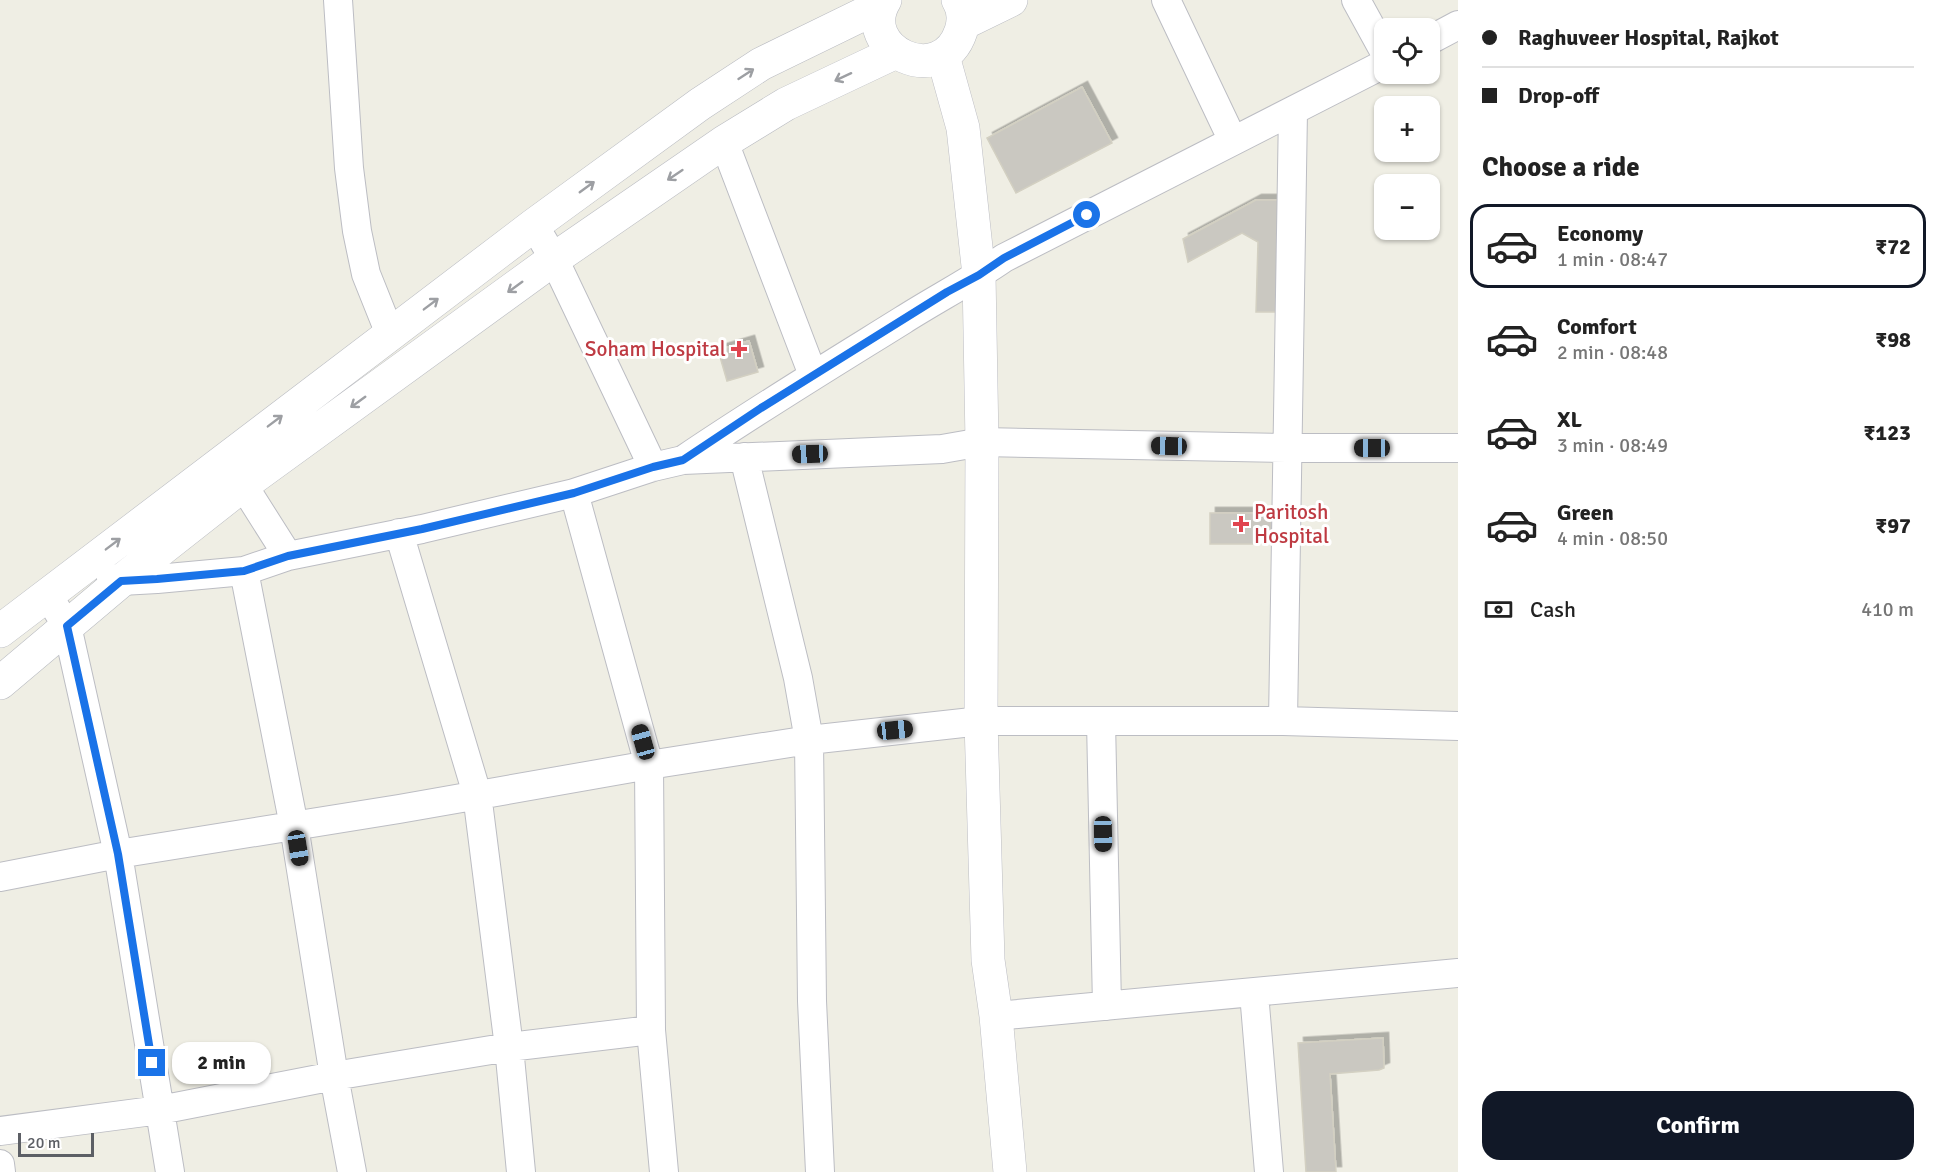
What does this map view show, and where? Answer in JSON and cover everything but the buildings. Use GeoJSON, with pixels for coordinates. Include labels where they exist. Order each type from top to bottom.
{"type":"FeatureCollection","features":[{"type":"Feature","properties":{"kind":"main road"},"geometry":{"type":"LineString","coordinates":[[883,2],[879,26],[888,45],[903,58],[923,62],[943,56],[957,42],[962,6],[1011,0]]}},
{"type":"Feature","properties":{"kind":"main road"},"geometry":{"type":"LineString","coordinates":[[0,630],[534,225],[700,104],[761,64],[883,2]]}},
{"type":"Feature","properties":{"kind":"main road"},"geometry":{"type":"LineString","coordinates":[[0,683],[121,581],[243,485],[554,259],[724,142],[786,104],[896,52]]}},
{"type":"Feature","properties":{"kind":"main road"},"geometry":{"type":"LineString","coordinates":[[943,56],[963,128],[979,275],[982,442],[981,721],[988,960],[996,1016],[1010,1172]]}},
{"type":"Feature","properties":{"kind":"street"},"geometry":{"type":"LineString","coordinates":[[338,0],[349,168],[357,231],[366,274],[390,334]]}},
{"type":"Feature","properties":{"kind":"street"},"geometry":{"type":"LineString","coordinates":[[1166,0],[1233,141]]}},
{"type":"Feature","properties":{"kind":"street"},"geometry":{"type":"LineString","coordinates":[[1356,0],[1374,33]]}},
{"type":"Feature","properties":{"kind":"street"},"geometry":{"type":"LineString","coordinates":[[1440,35],[1458,25]]}},
{"type":"Feature","properties":{"kind":"street"},"geometry":{"type":"LineString","coordinates":[[683,460],[813,375],[1004,258],[1374,69]]}},
{"type":"Feature","properties":{"kind":"street"},"geometry":{"type":"LineString","coordinates":[[1283,721],[1293,111]]}},
{"type":"Feature","properties":{"kind":"street"},"geometry":{"type":"LineString","coordinates":[[724,142],[813,375]]}},
{"type":"Feature","properties":{"kind":"street"},"geometry":{"type":"LineString","coordinates":[[534,225],[554,259],[653,467]]}},
{"type":"Feature","properties":{"kind":"street"},"geometry":{"type":"LineString","coordinates":[[81,568],[121,581],[244,571],[288,556],[574,493],[653,467],[683,460],[942,449],[982,442],[1286,448],[1458,448]]}},
{"type":"Feature","properties":{"kind":"street"},"geometry":{"type":"LineString","coordinates":[[229,456],[243,485],[288,556]]}},
{"type":"Feature","properties":{"kind":"street"},"geometry":{"type":"LineString","coordinates":[[744,457],[798,678],[809,740],[812,1001],[820,1172]]}},
{"type":"Feature","properties":{"kind":"street"},"geometry":{"type":"LineString","coordinates":[[574,493],[649,765],[651,1029],[664,1172]]}},
{"type":"Feature","properties":{"kind":"street"},"geometry":{"type":"LineString","coordinates":[[399,533],[477,794],[509,1047],[521,1172]]}},
{"type":"Feature","properties":{"kind":"street"},"geometry":{"type":"LineString","coordinates":[[244,571],[294,826],[334,1076],[352,1172]]}},
{"type":"Feature","properties":{"kind":"street"},"geometry":{"type":"LineString","coordinates":[[47,594],[67,626],[118,854],[170,1172]]}},
{"type":"Feature","properties":{"kind":"street"},"geometry":{"type":"LineString","coordinates":[[0,877],[118,854],[399,809],[649,765],[809,740],[981,721],[1283,721],[1458,726]]}},
{"type":"Feature","properties":{"kind":"street"},"geometry":{"type":"LineString","coordinates":[[1101,721],[1107,1006]]}},
{"type":"Feature","properties":{"kind":"street"},"geometry":{"type":"LineString","coordinates":[[996,1016],[1458,973]]}},
{"type":"Feature","properties":{"kind":"street"},"geometry":{"type":"LineString","coordinates":[[1254,993],[1269,1172]]}},
{"type":"Feature","properties":{"kind":"street"},"geometry":{"type":"LineString","coordinates":[[0,1131],[160,1110],[334,1076],[509,1047],[651,1029]]}},
{"type":"Feature","properties":{"kind":"street"},"geometry":{"type":"LineString","coordinates":[[0,1164],[1,1172]]}},
{"type":"Feature","properties":{"kind":"place","name":"Soham Hospital"},"geometry":{"type":"Point","coordinates":[739,349]}},
{"type":"Feature","properties":{"kind":"place","name":"Paritosh Hospital"},"geometry":{"type":"Point","coordinates":[1241,524]}},
{"type":"Feature","properties":{"kind":"route"},"geometry":{"type":"LineString","coordinates":[[152,1063],[118,854],[67,626],[121,581],[244,571],[288,556],[422,529],[574,493],[653,467],[683,460],[761,408],[947,292],[1004,258],[1087,215]]}}]}
